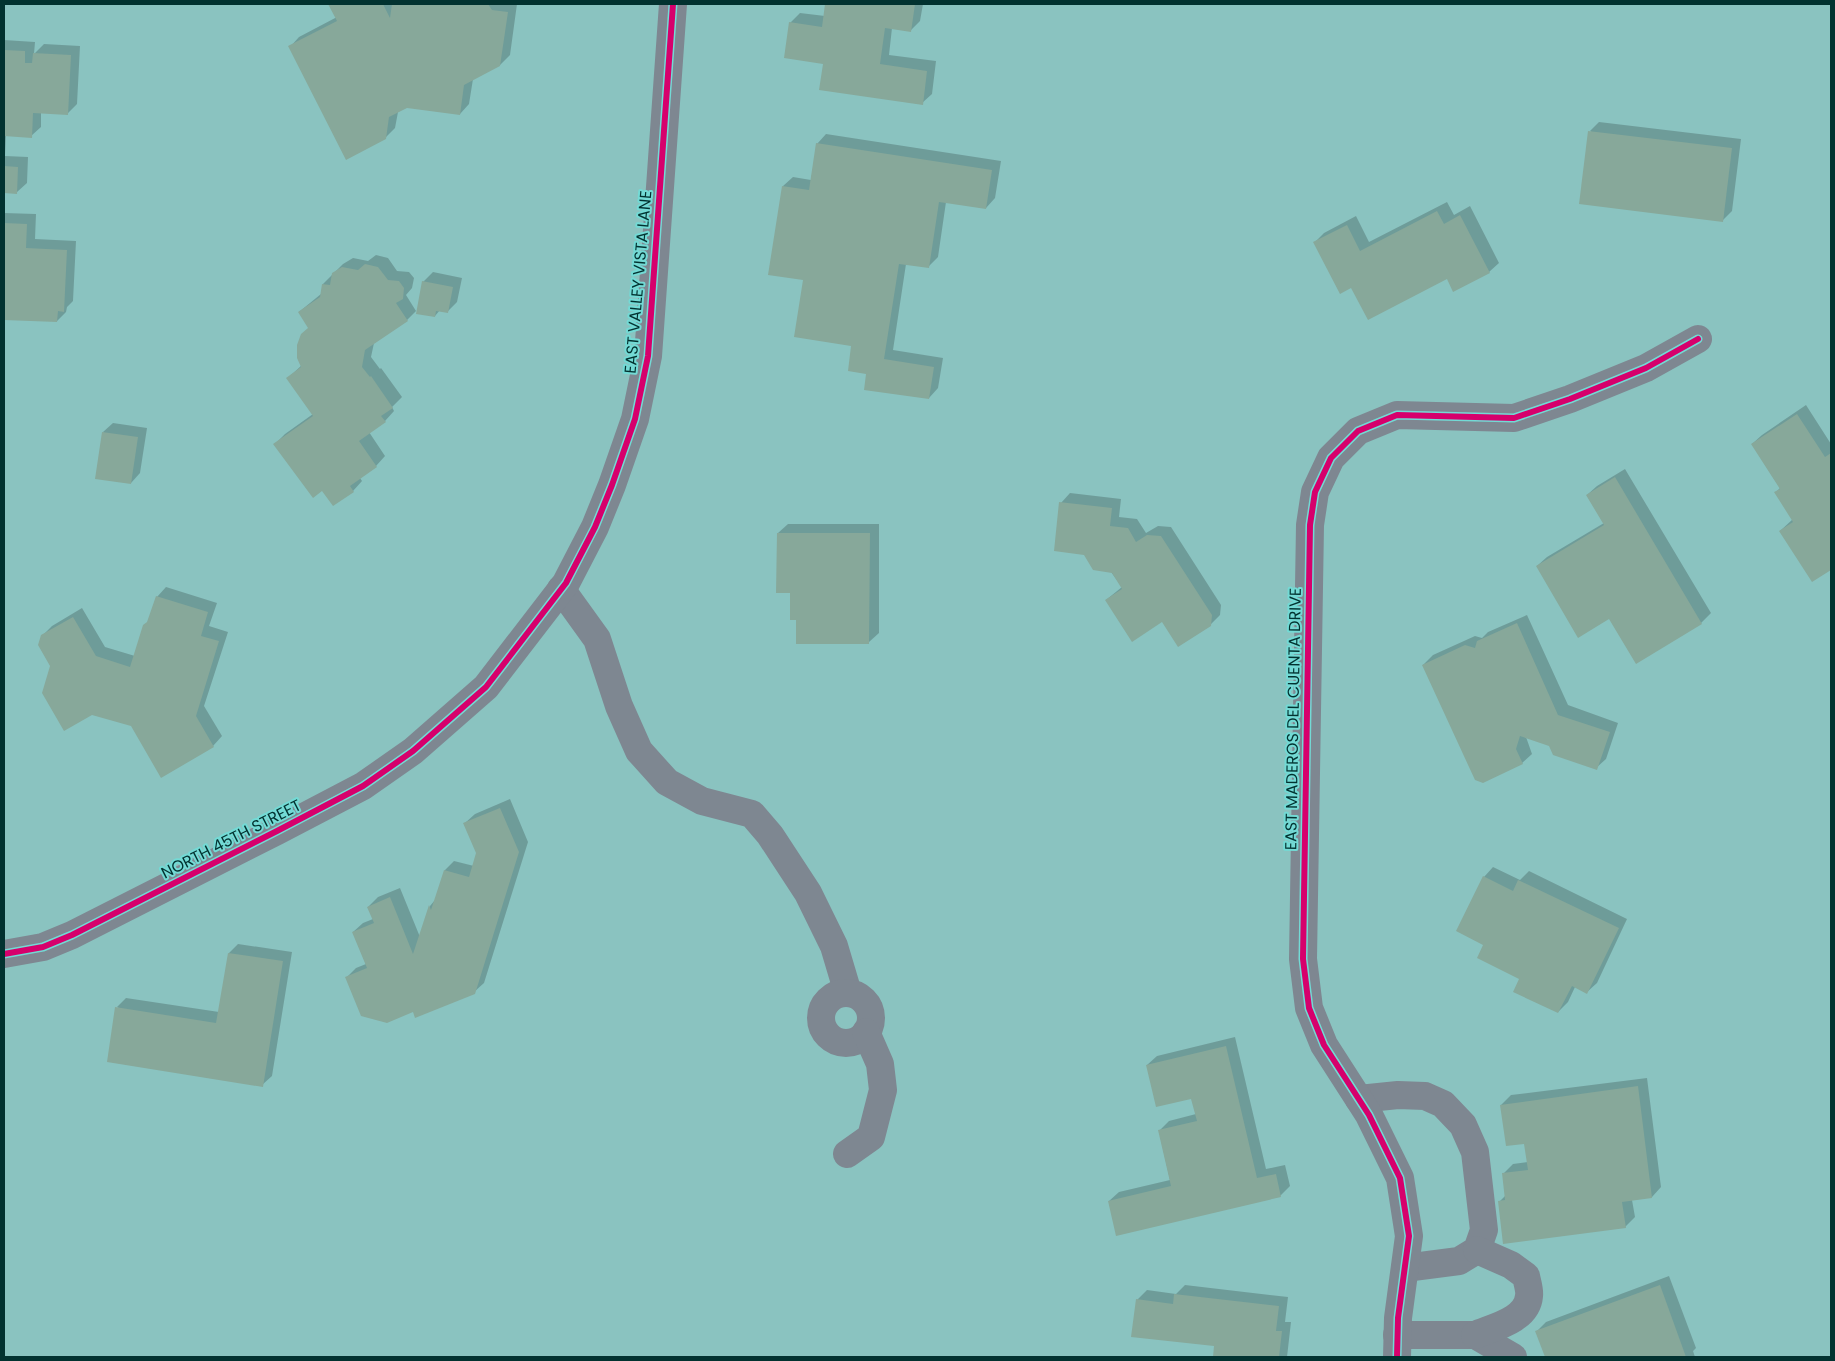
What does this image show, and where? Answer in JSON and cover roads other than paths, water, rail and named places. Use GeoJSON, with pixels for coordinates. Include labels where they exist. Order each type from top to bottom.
{"type":"FeatureCollection","features":[{"type":"Feature","properties":{"kind":"street","name":"EAST VALLEY VISTA LANE"},"geometry":{"type":"LineString","coordinates":[[454,716],[486,687],[561,589],[595,527],[635,419],[648,356],[673,4]]}},
{"type":"Feature","properties":{"kind":"street","name":"EAST MADEROS DEL CUENTA DRIVE"},"geometry":{"type":"LineString","coordinates":[[1397,1346],[1398,1318],[1409,1236],[1400,1178],[1369,1115],[1324,1044],[1309,1008],[1303,959],[1310,524],[1315,492],[1330,458],[1358,432],[1397,415],[1514,418],[1570,399],[1646,368],[1698,339]]}},
{"type":"Feature","properties":{"kind":"street"},"geometry":{"type":"LineString","coordinates":[[561,589],[597,639],[619,706],[639,750],[667,782],[702,801],[752,814],[770,835],[808,893],[834,946],[848,993]]}},
{"type":"Feature","properties":{"kind":"street","name":"NORTH 45TH STREET"},"geometry":{"type":"LineString","coordinates":[[4,954],[43,947],[72,935],[363,786],[412,751],[454,716]]}},
{"type":"Feature","properties":{"kind":"street"},"geometry":{"type":"LineString","coordinates":[[848,993],[856,995],[868,1007],[870,1016],[866,1032],[852,1042],[844,1042],[829,1036],[821,1023],[823,1008],[833,996],[848,993]]}},
{"type":"Feature","properties":{"kind":"street"},"geometry":{"type":"LineString","coordinates":[[847,1154],[871,1137],[883,1090],[880,1064],[866,1032]]}},
{"type":"Feature","properties":{"kind":"street"},"geometry":{"type":"LineString","coordinates":[[1359,1099],[1398,1095],[1425,1096],[1443,1104],[1463,1125],[1475,1152],[1484,1230],[1476,1250],[1459,1261],[1404,1268]]}},
{"type":"Feature","properties":{"kind":"street"},"geometry":{"type":"LineString","coordinates":[[1397,1346],[1475,1335],[1504,1324],[1524,1311],[1530,1295],[1526,1276],[1511,1265],[1476,1250]]}},
{"type":"Feature","properties":{"kind":"street"},"geometry":{"type":"LineString","coordinates":[[1475,1335],[1513,1357]]}}]}
